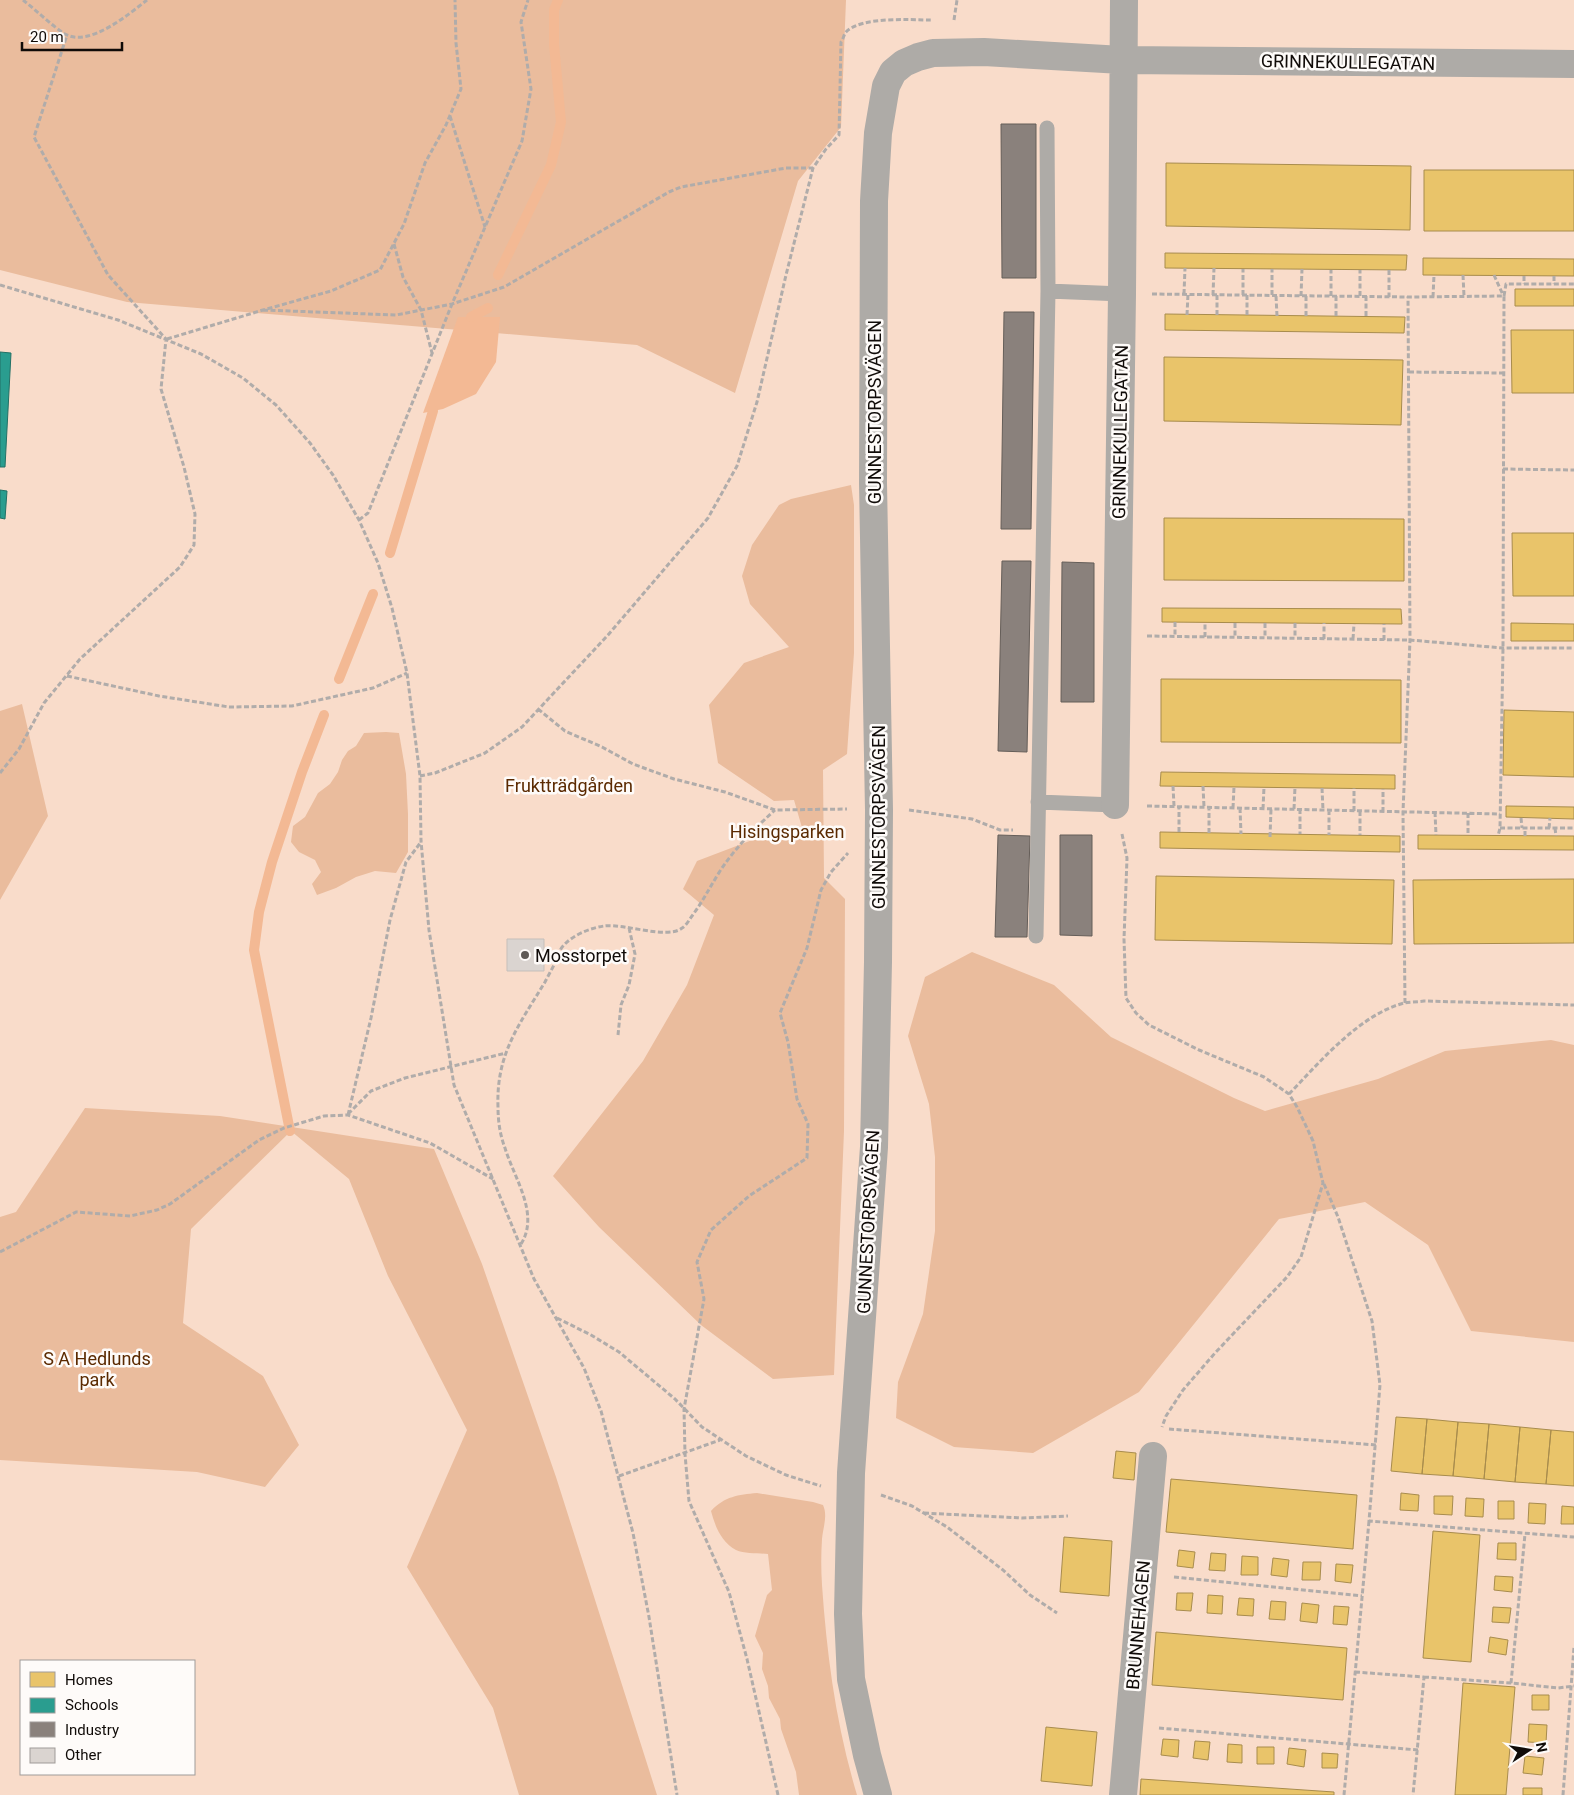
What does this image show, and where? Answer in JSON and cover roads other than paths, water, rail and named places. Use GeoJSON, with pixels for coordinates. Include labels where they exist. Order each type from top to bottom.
{"type":"FeatureCollection","features":[{"type":"Feature","properties":{"kind":"street","name":"GRINNEKULLEGATAN"},"geometry":{"type":"LineString","coordinates":[[1115,805],[1124,0]]}},
{"type":"Feature","properties":{"kind":"street","name":"GUNNESTORPSVÄGEN"},"geometry":{"type":"LineString","coordinates":[[878,1795],[867,1755],[851,1679],[848,1614],[851,1473],[874,1147],[878,972],[878,765],[873,483],[874,211],[878,133],[882,102],[886,86],[893,72],[904,63],[933,53],[984,52],[1122,60]]}},
{"type":"Feature","properties":{"kind":"street","name":"GRINNEKULLEGATAN"},"geometry":{"type":"LineString","coordinates":[[1122,60],[1574,64]]}},
{"type":"Feature","properties":{"kind":"street","name":"BRUNNEHAGEN"},"geometry":{"type":"LineString","coordinates":[[1123,1795],[1153,1456]]}},
{"type":"Feature","properties":{"kind":"lane"},"geometry":{"type":"LineString","coordinates":[[1036,936],[1048,291],[1047,128]]}},
{"type":"Feature","properties":{"kind":"lane"},"geometry":{"type":"LineString","coordinates":[[1048,291],[1122,294]]}},
{"type":"Feature","properties":{"kind":"lane"},"geometry":{"type":"LineString","coordinates":[[1038,802],[1115,805]]}},
{"type":"Feature","properties":{"kind":"waterway"},"geometry":{"type":"LineString","coordinates":[[498,275],[551,165],[561,122],[554,44],[554,10],[558,0]]}},
{"type":"Feature","properties":{"kind":"waterway"},"geometry":{"type":"LineString","coordinates":[[471,317],[488,308]]}},
{"type":"Feature","properties":{"kind":"waterway"},"geometry":{"type":"LineString","coordinates":[[390,553],[433,411]]}},
{"type":"Feature","properties":{"kind":"waterway"},"geometry":{"type":"LineString","coordinates":[[339,679],[373,594]]}},
{"type":"Feature","properties":{"kind":"waterway"},"geometry":{"type":"LineString","coordinates":[[290,1131],[254,950],[259,912],[272,862],[302,772],[324,715]]}},
{"type":"Feature","properties":{"kind":"place","name":"Mosstorpet"},"geometry":{"type":"Point","coordinates":[525,955]}},
{"type":"Feature","properties":{"kind":"park label","name":"Fruktträdgården"},"geometry":{"type":"Point","coordinates":[569,785]}},
{"type":"Feature","properties":{"kind":"park label","name":"Hisingsparken"},"geometry":{"type":"Point","coordinates":[787,831]}},
{"type":"Feature","properties":{"kind":"park label","name":"S A Hedlunds park"},"geometry":{"type":"Point","coordinates":[97,1368]}}]}
